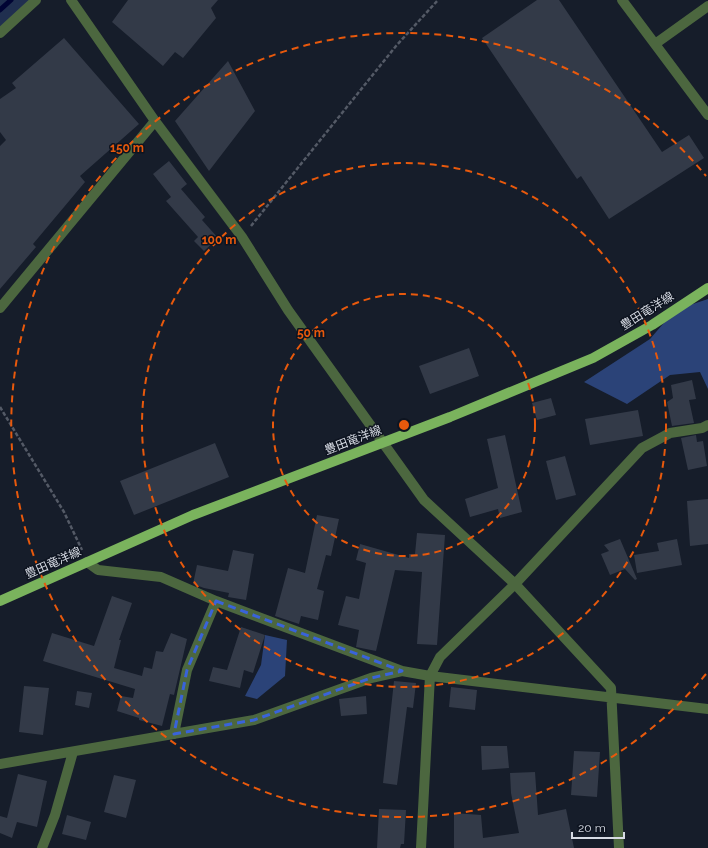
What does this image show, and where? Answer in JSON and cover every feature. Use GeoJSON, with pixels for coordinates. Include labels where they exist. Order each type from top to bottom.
{"type":"FeatureCollection","features":[{"type":"Feature","properties":{"kind":"main road","name":"豊田竜洋線"},"geometry":{"type":"LineString","coordinates":[[0,601],[193,515],[384,442],[593,358],[652,325],[708,288]]}},
{"type":"Feature","properties":{"kind":"street"},"geometry":{"type":"LineString","coordinates":[[0,33],[36,0]]}},
{"type":"Feature","properties":{"kind":"street"},"geometry":{"type":"LineString","coordinates":[[71,0],[155,121],[242,237],[288,310],[384,442],[424,500],[515,584],[611,688],[619,848]]}},
{"type":"Feature","properties":{"kind":"street"},"geometry":{"type":"LineString","coordinates":[[622,0],[708,115]]}},
{"type":"Feature","properties":{"kind":"street"},"geometry":{"type":"LineString","coordinates":[[655,44],[708,6]]}},
{"type":"Feature","properties":{"kind":"street"},"geometry":{"type":"LineString","coordinates":[[0,308],[155,121]]}},
{"type":"Feature","properties":{"kind":"street"},"geometry":{"type":"LineString","coordinates":[[421,848],[430,676],[440,657],[515,584],[642,448],[670,433],[708,426]]}},
{"type":"Feature","properties":{"kind":"street"},"geometry":{"type":"LineString","coordinates":[[87,562],[98,570],[161,577],[216,601],[402,671],[430,676],[708,709]]}},
{"type":"Feature","properties":{"kind":"street"},"geometry":{"type":"LineString","coordinates":[[174,734],[187,670],[216,601]]}},
{"type":"Feature","properties":{"kind":"street"},"geometry":{"type":"LineString","coordinates":[[0,764],[254,720],[371,678],[402,671]]}},
{"type":"Feature","properties":{"kind":"street"},"geometry":{"type":"LineString","coordinates":[[42,848],[55,815],[73,752]]}},
{"type":"Feature","properties":{"kind":"path"},"geometry":{"type":"LineString","coordinates":[[242,237],[396,46],[438,0]]}},
{"type":"Feature","properties":{"kind":"path"},"geometry":{"type":"LineString","coordinates":[[0,407],[64,512],[87,562]]}},
{"type":"Feature","properties":{"kind":"highlighted area"},"geometry":{"type":"Polygon","coordinates":[[[216,601],[402,671],[371,678],[254,720],[174,734],[187,670],[216,601]]]}},
{"type":"Feature","properties":{"kind":"shaded area"},"geometry":{"type":"Polygon","coordinates":[[[0,0],[36,0],[0,33],[0,0]]]}},
{"type":"Feature","properties":{"kind":"shaded area"},"geometry":{"type":"Polygon","coordinates":[[[708,299],[708,389],[700,372],[670,375],[627,404],[584,382],[650,339],[675,310],[708,299]]]}},
{"type":"Feature","properties":{"kind":"shaded area"},"geometry":{"type":"Polygon","coordinates":[[[265,635],[287,640],[285,676],[257,699],[245,696],[261,665],[265,635]]]}},
{"type":"Feature","properties":{"kind":"building"},"geometry":{"type":"Polygon","coordinates":[[[128,0],[218,0],[211,8],[216,18],[183,58],[175,52],[163,66],[112,22],[128,0]]]}},
{"type":"Feature","properties":{"kind":"building"},"geometry":{"type":"Polygon","coordinates":[[[537,0],[559,0],[662,152],[689,135],[704,158],[609,219],[581,176],[577,179],[482,38],[537,0]]]}},
{"type":"Feature","properties":{"kind":"building"},"geometry":{"type":"Polygon","coordinates":[[[64,38],[139,124],[80,176],[85,182],[33,244],[36,247],[0,289],[0,146],[6,140],[0,132],[0,99],[16,88],[12,83],[64,38]]]}},
{"type":"Feature","properties":{"kind":"building"},"geometry":{"type":"Polygon","coordinates":[[[228,61],[255,111],[209,171],[175,121],[228,61]]]}},
{"type":"Feature","properties":{"kind":"building"},"geometry":{"type":"Polygon","coordinates":[[[169,161],[187,184],[181,189],[205,217],[202,220],[218,238],[204,251],[194,241],[198,237],[166,201],[171,197],[153,174],[169,161]]]}},
{"type":"Feature","properties":{"kind":"building"},"geometry":{"type":"Polygon","coordinates":[[[469,348],[479,376],[430,394],[419,366],[469,348]]]}},
{"type":"Feature","properties":{"kind":"building"},"geometry":{"type":"Polygon","coordinates":[[[692,380],[696,399],[689,400],[694,423],[672,426],[667,402],[673,398],[671,385],[692,380]]]}},
{"type":"Feature","properties":{"kind":"building"},"geometry":{"type":"Polygon","coordinates":[[[551,398],[556,415],[537,420],[532,403],[551,398]]]}},
{"type":"Feature","properties":{"kind":"building"},"geometry":{"type":"Polygon","coordinates":[[[638,410],[643,436],[590,445],[585,419],[638,410]]]}},
{"type":"Feature","properties":{"kind":"building"},"geometry":{"type":"Polygon","coordinates":[[[505,435],[522,512],[500,518],[498,509],[470,517],[465,499],[498,488],[487,439],[505,435]]]}},
{"type":"Feature","properties":{"kind":"building"},"geometry":{"type":"Polygon","coordinates":[[[696,435],[697,442],[703,441],[707,466],[688,470],[681,438],[696,435]]]}},
{"type":"Feature","properties":{"kind":"building"},"geometry":{"type":"Polygon","coordinates":[[[215,443],[229,477],[134,515],[120,481],[215,443]]]}},
{"type":"Feature","properties":{"kind":"building"},"geometry":{"type":"Polygon","coordinates":[[[565,456],[576,495],[556,500],[546,461],[565,456]]]}},
{"type":"Feature","properties":{"kind":"building"},"geometry":{"type":"Polygon","coordinates":[[[708,499],[708,544],[690,546],[687,501],[708,499]]]}},
{"type":"Feature","properties":{"kind":"building"},"geometry":{"type":"Polygon","coordinates":[[[317,515],[339,519],[331,556],[326,555],[317,589],[324,591],[318,620],[301,616],[299,624],[275,616],[288,568],[305,573],[317,515]]]}},
{"type":"Feature","properties":{"kind":"building"},"geometry":{"type":"Polygon","coordinates":[[[417,533],[445,535],[437,645],[417,644],[422,572],[395,570],[376,651],[356,647],[359,630],[338,625],[346,596],[359,599],[366,563],[356,560],[360,544],[409,558],[409,554],[415,554],[417,533]]]}},
{"type":"Feature","properties":{"kind":"building"},"geometry":{"type":"Polygon","coordinates":[[[620,539],[637,579],[635,580],[625,569],[610,575],[601,554],[609,551],[604,545],[620,539]]]}},
{"type":"Feature","properties":{"kind":"building"},"geometry":{"type":"Polygon","coordinates":[[[677,539],[682,565],[637,573],[634,555],[659,551],[657,543],[677,539]]]}},
{"type":"Feature","properties":{"kind":"building"},"geometry":{"type":"Polygon","coordinates":[[[233,550],[254,554],[246,600],[228,597],[229,593],[204,588],[193,584],[197,565],[228,571],[233,550]]]}},
{"type":"Feature","properties":{"kind":"building"},"geometry":{"type":"Polygon","coordinates":[[[112,596],[132,603],[119,640],[121,640],[114,668],[142,676],[144,667],[152,669],[156,651],[163,652],[171,633],[187,639],[174,695],[170,694],[162,726],[139,720],[139,718],[117,711],[121,696],[133,698],[135,689],[43,661],[52,633],[94,646],[112,596]]]}},
{"type":"Feature","properties":{"kind":"building"},"geometry":{"type":"Polygon","coordinates":[[[241,627],[265,635],[253,673],[244,670],[240,688],[209,681],[213,667],[227,670],[241,627]]]}},
{"type":"Feature","properties":{"kind":"building"},"geometry":{"type":"Polygon","coordinates":[[[394,681],[416,683],[413,708],[407,707],[397,785],[383,783],[394,681]]]}},
{"type":"Feature","properties":{"kind":"building"},"geometry":{"type":"Polygon","coordinates":[[[24,686],[49,688],[43,735],[19,732],[24,686]]]}},
{"type":"Feature","properties":{"kind":"building"},"geometry":{"type":"Polygon","coordinates":[[[451,687],[477,690],[475,710],[449,707],[451,687]]]}},
{"type":"Feature","properties":{"kind":"building"},"geometry":{"type":"Polygon","coordinates":[[[77,691],[92,693],[89,708],[75,705],[77,691]]]}},
{"type":"Feature","properties":{"kind":"building"},"geometry":{"type":"Polygon","coordinates":[[[366,696],[367,714],[341,716],[339,699],[366,696]]]}},
{"type":"Feature","properties":{"kind":"building"},"geometry":{"type":"Polygon","coordinates":[[[481,746],[507,746],[509,768],[482,770],[481,746]]]}},
{"type":"Feature","properties":{"kind":"building"},"geometry":{"type":"Polygon","coordinates":[[[574,751],[600,752],[597,797],[571,795],[574,751]]]}},
{"type":"Feature","properties":{"kind":"building"},"geometry":{"type":"Polygon","coordinates":[[[535,772],[538,815],[566,809],[574,848],[454,848],[454,813],[481,815],[483,838],[519,833],[511,793],[510,773],[535,772]]]}},
{"type":"Feature","properties":{"kind":"building"},"geometry":{"type":"Polygon","coordinates":[[[18,774],[47,781],[37,827],[17,822],[12,838],[0,833],[0,816],[7,818],[18,774]]]}},
{"type":"Feature","properties":{"kind":"building"},"geometry":{"type":"Polygon","coordinates":[[[114,775],[136,780],[126,818],[104,812],[114,775]]]}},
{"type":"Feature","properties":{"kind":"building"},"geometry":{"type":"Polygon","coordinates":[[[379,809],[406,810],[404,844],[401,844],[400,848],[377,848],[379,809]]]}},
{"type":"Feature","properties":{"kind":"building"},"geometry":{"type":"Polygon","coordinates":[[[67,815],[91,822],[86,840],[62,834],[67,815]]]}},
{"type":"Feature","properties":{"kind":"waterway"},"geometry":{"type":"LineString","coordinates":[[0,10],[11,0]]}}]}
